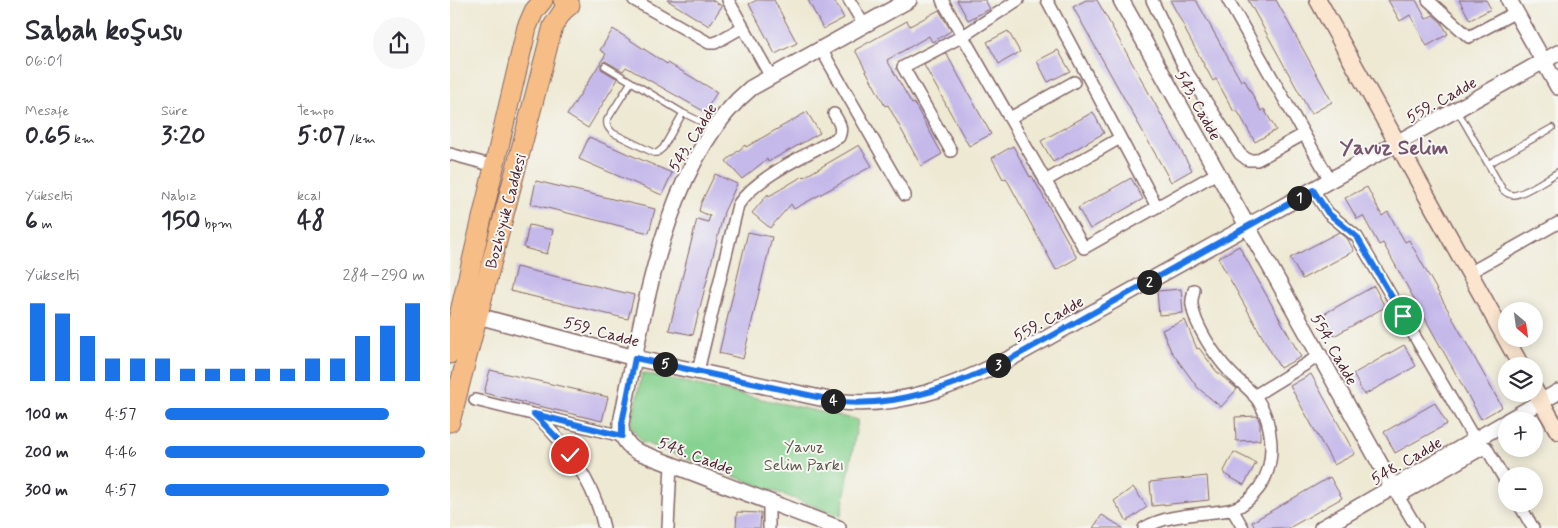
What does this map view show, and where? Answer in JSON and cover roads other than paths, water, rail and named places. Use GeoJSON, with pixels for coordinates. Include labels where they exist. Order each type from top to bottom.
{"type":"FeatureCollection","features":[{"type":"Feature","properties":{"kind":"main road"},"geometry":{"type":"LineString","coordinates":[[1318,0],[1516,357]]}},
{"type":"Feature","properties":{"kind":"main road","name":"Bozhöyük Caddesi"},"geometry":{"type":"LineString","coordinates":[[450,422],[553,26],[570,2]]}},
{"type":"Feature","properties":{"kind":"main road"},"geometry":{"type":"LineString","coordinates":[[533,4],[553,26]]}},
{"type":"Feature","properties":{"kind":"main road","name":"Bozhöyük Caddesi"},"geometry":{"type":"LineString","coordinates":[[450,354],[533,4]]}},
{"type":"Feature","properties":{"kind":"main road"},"geometry":{"type":"LineString","coordinates":[[1541,402],[1558,431]]}},
{"type":"Feature","properties":{"kind":"street"},"geometry":{"type":"LineString","coordinates":[[634,0],[709,43],[715,42],[743,27]]}},
{"type":"Feature","properties":{"kind":"street"},"geometry":{"type":"LineString","coordinates":[[728,0],[771,76]]}},
{"type":"Feature","properties":{"kind":"street"},"geometry":{"type":"LineString","coordinates":[[849,0],[864,25]]}},
{"type":"Feature","properties":{"kind":"street"},"geometry":{"type":"LineString","coordinates":[[942,0],[1084,248],[1217,173]]}},
{"type":"Feature","properties":{"kind":"street"},"geometry":{"type":"LineString","coordinates":[[950,151],[903,67],[963,36],[1018,0]]}},
{"type":"Feature","properties":{"kind":"street"},"geometry":{"type":"LineString","coordinates":[[1046,0],[1157,207]]}},
{"type":"Feature","properties":{"kind":"street","name":"543. Cadde"},"geometry":{"type":"LineString","coordinates":[[1121,0],[1247,227]]}},
{"type":"Feature","properties":{"kind":"street"},"geometry":{"type":"LineString","coordinates":[[1152,0],[1184,69],[1240,154],[1248,160],[1257,160],[1304,134]]}},
{"type":"Feature","properties":{"kind":"street"},"geometry":{"type":"LineString","coordinates":[[1228,0],[1330,180]]}},
{"type":"Feature","properties":{"kind":"street"},"geometry":{"type":"LineString","coordinates":[[1428,0],[1469,38],[1513,6],[1558,87]]}},
{"type":"Feature","properties":{"kind":"street","name":"543. Cadde"},"geometry":{"type":"LineString","coordinates":[[635,358],[648,295],[675,204],[694,162],[714,128],[738,99],[751,88],[903,2]]}},
{"type":"Feature","properties":{"kind":"street"},"geometry":{"type":"LineString","coordinates":[[821,49],[905,195]]}},
{"type":"Feature","properties":{"kind":"street","name":"559. Cadde"},"geometry":{"type":"LineString","coordinates":[[478,316],[635,358],[841,402],[890,401],[927,393],[972,377],[1014,357],[1558,53]]}},
{"type":"Feature","properties":{"kind":"street"},"geometry":{"type":"LineString","coordinates":[[1010,118],[1074,82]]}},
{"type":"Feature","properties":{"kind":"street"},"geometry":{"type":"LineString","coordinates":[[698,371],[738,205],[759,182],[839,137],[841,131],[834,114]]}},
{"type":"Feature","properties":{"kind":"street"},"geometry":{"type":"LineString","coordinates":[[1046,181],[1120,138]]}},
{"type":"Feature","properties":{"kind":"street"},"geometry":{"type":"LineString","coordinates":[[450,154],[494,166]]}},
{"type":"Feature","properties":{"kind":"street"},"geometry":{"type":"LineString","coordinates":[[1313,190],[1328,213],[1357,237],[1475,440]]}},
{"type":"Feature","properties":{"kind":"street"},"geometry":{"type":"LineString","coordinates":[[1469,273],[1558,223]]}},
{"type":"Feature","properties":{"kind":"street","name":"554. Cadde"},"geometry":{"type":"LineString","coordinates":[[1247,227],[1396,492]]}},
{"type":"Feature","properties":{"kind":"street"},"geometry":{"type":"LineString","coordinates":[[1144,528],[1164,519],[1232,510],[1244,503],[1260,487],[1271,461],[1270,433],[1266,421],[1254,396],[1225,366],[1203,333],[1192,306],[1194,290]]}},
{"type":"Feature","properties":{"kind":"street"},"geometry":{"type":"LineString","coordinates":[[1254,396],[1319,356]]}},
{"type":"Feature","properties":{"kind":"street"},"geometry":{"type":"LineString","coordinates":[[475,400],[622,436],[622,423],[635,358]]}},
{"type":"Feature","properties":{"kind":"street","name":"548. Cadde"},"geometry":{"type":"LineString","coordinates":[[1543,394],[1558,392]]}},
{"type":"Feature","properties":{"kind":"street","name":"548. Cadde"},"geometry":{"type":"LineString","coordinates":[[1517,412],[1529,402]]}},
{"type":"Feature","properties":{"kind":"street"},"geometry":{"type":"LineString","coordinates":[[534,414],[562,443],[577,465],[593,495],[604,528]]}},
{"type":"Feature","properties":{"kind":"street","name":"548. Cadde"},"geometry":{"type":"LineString","coordinates":[[1322,528],[1396,492],[1498,426]]}},
{"type":"Feature","properties":{"kind":"street","name":"548. Cadde"},"geometry":{"type":"LineString","coordinates":[[622,436],[626,443],[636,450],[838,528]]}},
{"type":"Feature","properties":{"kind":"street"},"geometry":{"type":"LineString","coordinates":[[1417,528],[1396,492],[1486,447],[1498,468]]}},
{"type":"Feature","properties":{"kind":"street"},"geometry":{"type":"LineString","coordinates":[[668,528],[671,464]]}},
{"type":"Feature","properties":{"kind":"street"},"geometry":{"type":"LineString","coordinates":[[769,502],[769,528]]}},
{"type":"Feature","properties":{"kind":"street"},"geometry":{"type":"LineString","coordinates":[[1232,510],[1243,528]]}},
{"type":"Feature","properties":{"kind":"street"},"geometry":{"type":"LineString","coordinates":[[1524,512],[1533,528]]}},
{"type":"Feature","properties":{"kind":"lane"},"geometry":{"type":"LineString","coordinates":[[605,66],[683,113],[714,128]]}},
{"type":"Feature","properties":{"kind":"lane"},"geometry":{"type":"LineString","coordinates":[[631,82],[608,120],[608,129],[613,133],[657,153],[663,148],[683,113]]}},
{"type":"Feature","properties":{"kind":"lane"},"geometry":{"type":"LineString","coordinates":[[1457,110],[1507,194],[1521,193],[1558,172]]}},
{"type":"Feature","properties":{"kind":"lane"},"geometry":{"type":"LineString","coordinates":[[1488,164],[1552,128]]}},
{"type":"Feature","properties":{"kind":"district","name":"Yavuz Selim"},"geometry":{"type":"Point","coordinates":[1394,147]}},
{"type":"Feature","properties":{"kind":"park label","name":"Yavuz Selim Parkı"},"geometry":{"type":"Point","coordinates":[804,455]}}]}
